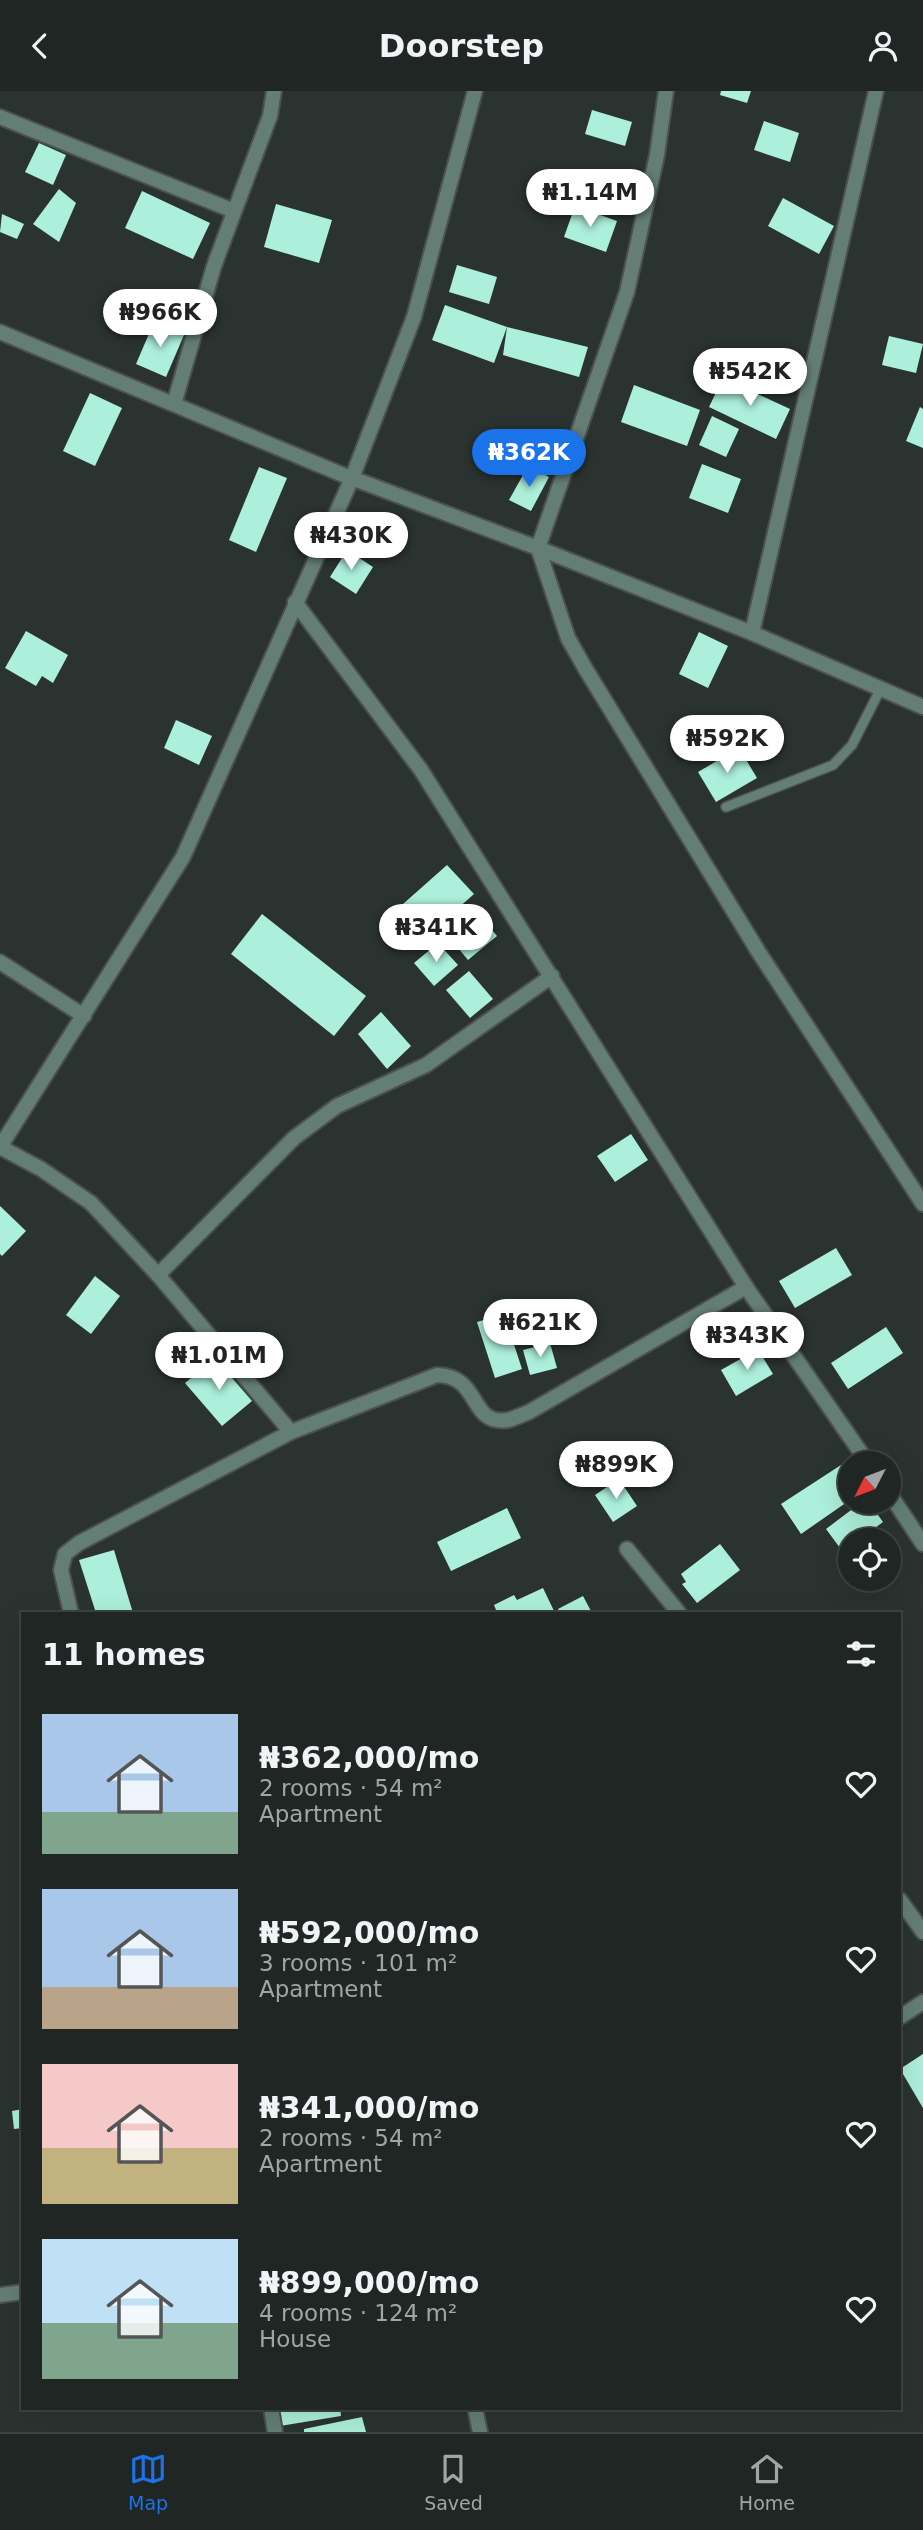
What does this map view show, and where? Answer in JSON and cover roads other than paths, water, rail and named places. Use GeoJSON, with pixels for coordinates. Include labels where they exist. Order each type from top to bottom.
{"type":"FeatureCollection","features":[{"type":"Feature","properties":{"kind":"street"},"geometry":{"type":"LineString","coordinates":[[174,404],[214,266],[270,116],[274,91]]}},
{"type":"Feature","properties":{"kind":"street"},"geometry":{"type":"LineString","coordinates":[[291,1432],[158,1275],[91,1203],[41,1168],[0,1147],[183,857],[352,478],[414,317],[475,91]]}},
{"type":"Feature","properties":{"kind":"street"},"geometry":{"type":"LineString","coordinates":[[666,91],[657,155],[627,292],[538,548],[568,638],[585,668],[758,950],[923,1204]]}},
{"type":"Feature","properties":{"kind":"street"},"geometry":{"type":"LineString","coordinates":[[752,633],[876,91]]}},
{"type":"Feature","properties":{"kind":"street"},"geometry":{"type":"LineString","coordinates":[[0,117],[234,211]]}},
{"type":"Feature","properties":{"kind":"street"},"geometry":{"type":"LineString","coordinates":[[0,332],[352,478],[752,633],[923,707]]}},
{"type":"Feature","properties":{"kind":"street"},"geometry":{"type":"LineString","coordinates":[[295,602],[421,770],[746,1287],[860,1451]]}},
{"type":"Feature","properties":{"kind":"street"},"geometry":{"type":"LineString","coordinates":[[0,962],[84,1016]]}},
{"type":"Feature","properties":{"kind":"street"},"geometry":{"type":"LineString","coordinates":[[158,1275],[294,1138],[337,1106],[426,1065],[552,976]]}},
{"type":"Feature","properties":{"kind":"street"},"geometry":{"type":"LineString","coordinates":[[71,1612],[61,1570],[65,1554],[79,1543],[291,1432],[437,1375],[452,1375],[464,1384],[481,1411],[493,1420],[508,1420],[529,1412],[746,1287]]}},
{"type":"Feature","properties":{"kind":"street"},"geometry":{"type":"LineString","coordinates":[[901,1511],[923,1544]]}},
{"type":"Feature","properties":{"kind":"street"},"geometry":{"type":"LineString","coordinates":[[627,1549],[678,1612]]}},
{"type":"Feature","properties":{"kind":"street"},"geometry":{"type":"LineString","coordinates":[[901,1901],[923,1932]]}},
{"type":"Feature","properties":{"kind":"street"},"geometry":{"type":"LineString","coordinates":[[901,2016],[923,2002]]}},
{"type":"Feature","properties":{"kind":"street"},"geometry":{"type":"LineString","coordinates":[[0,2295],[21,2292]]}},
{"type":"Feature","properties":{"kind":"street"},"geometry":{"type":"LineString","coordinates":[[271,2410],[275,2432]]}},
{"type":"Feature","properties":{"kind":"street"},"geometry":{"type":"LineString","coordinates":[[475,2410],[480,2432]]}},
{"type":"Feature","properties":{"kind":"lane"},"geometry":{"type":"LineString","coordinates":[[726,807],[833,765],[852,745],[880,690]]}}]}
